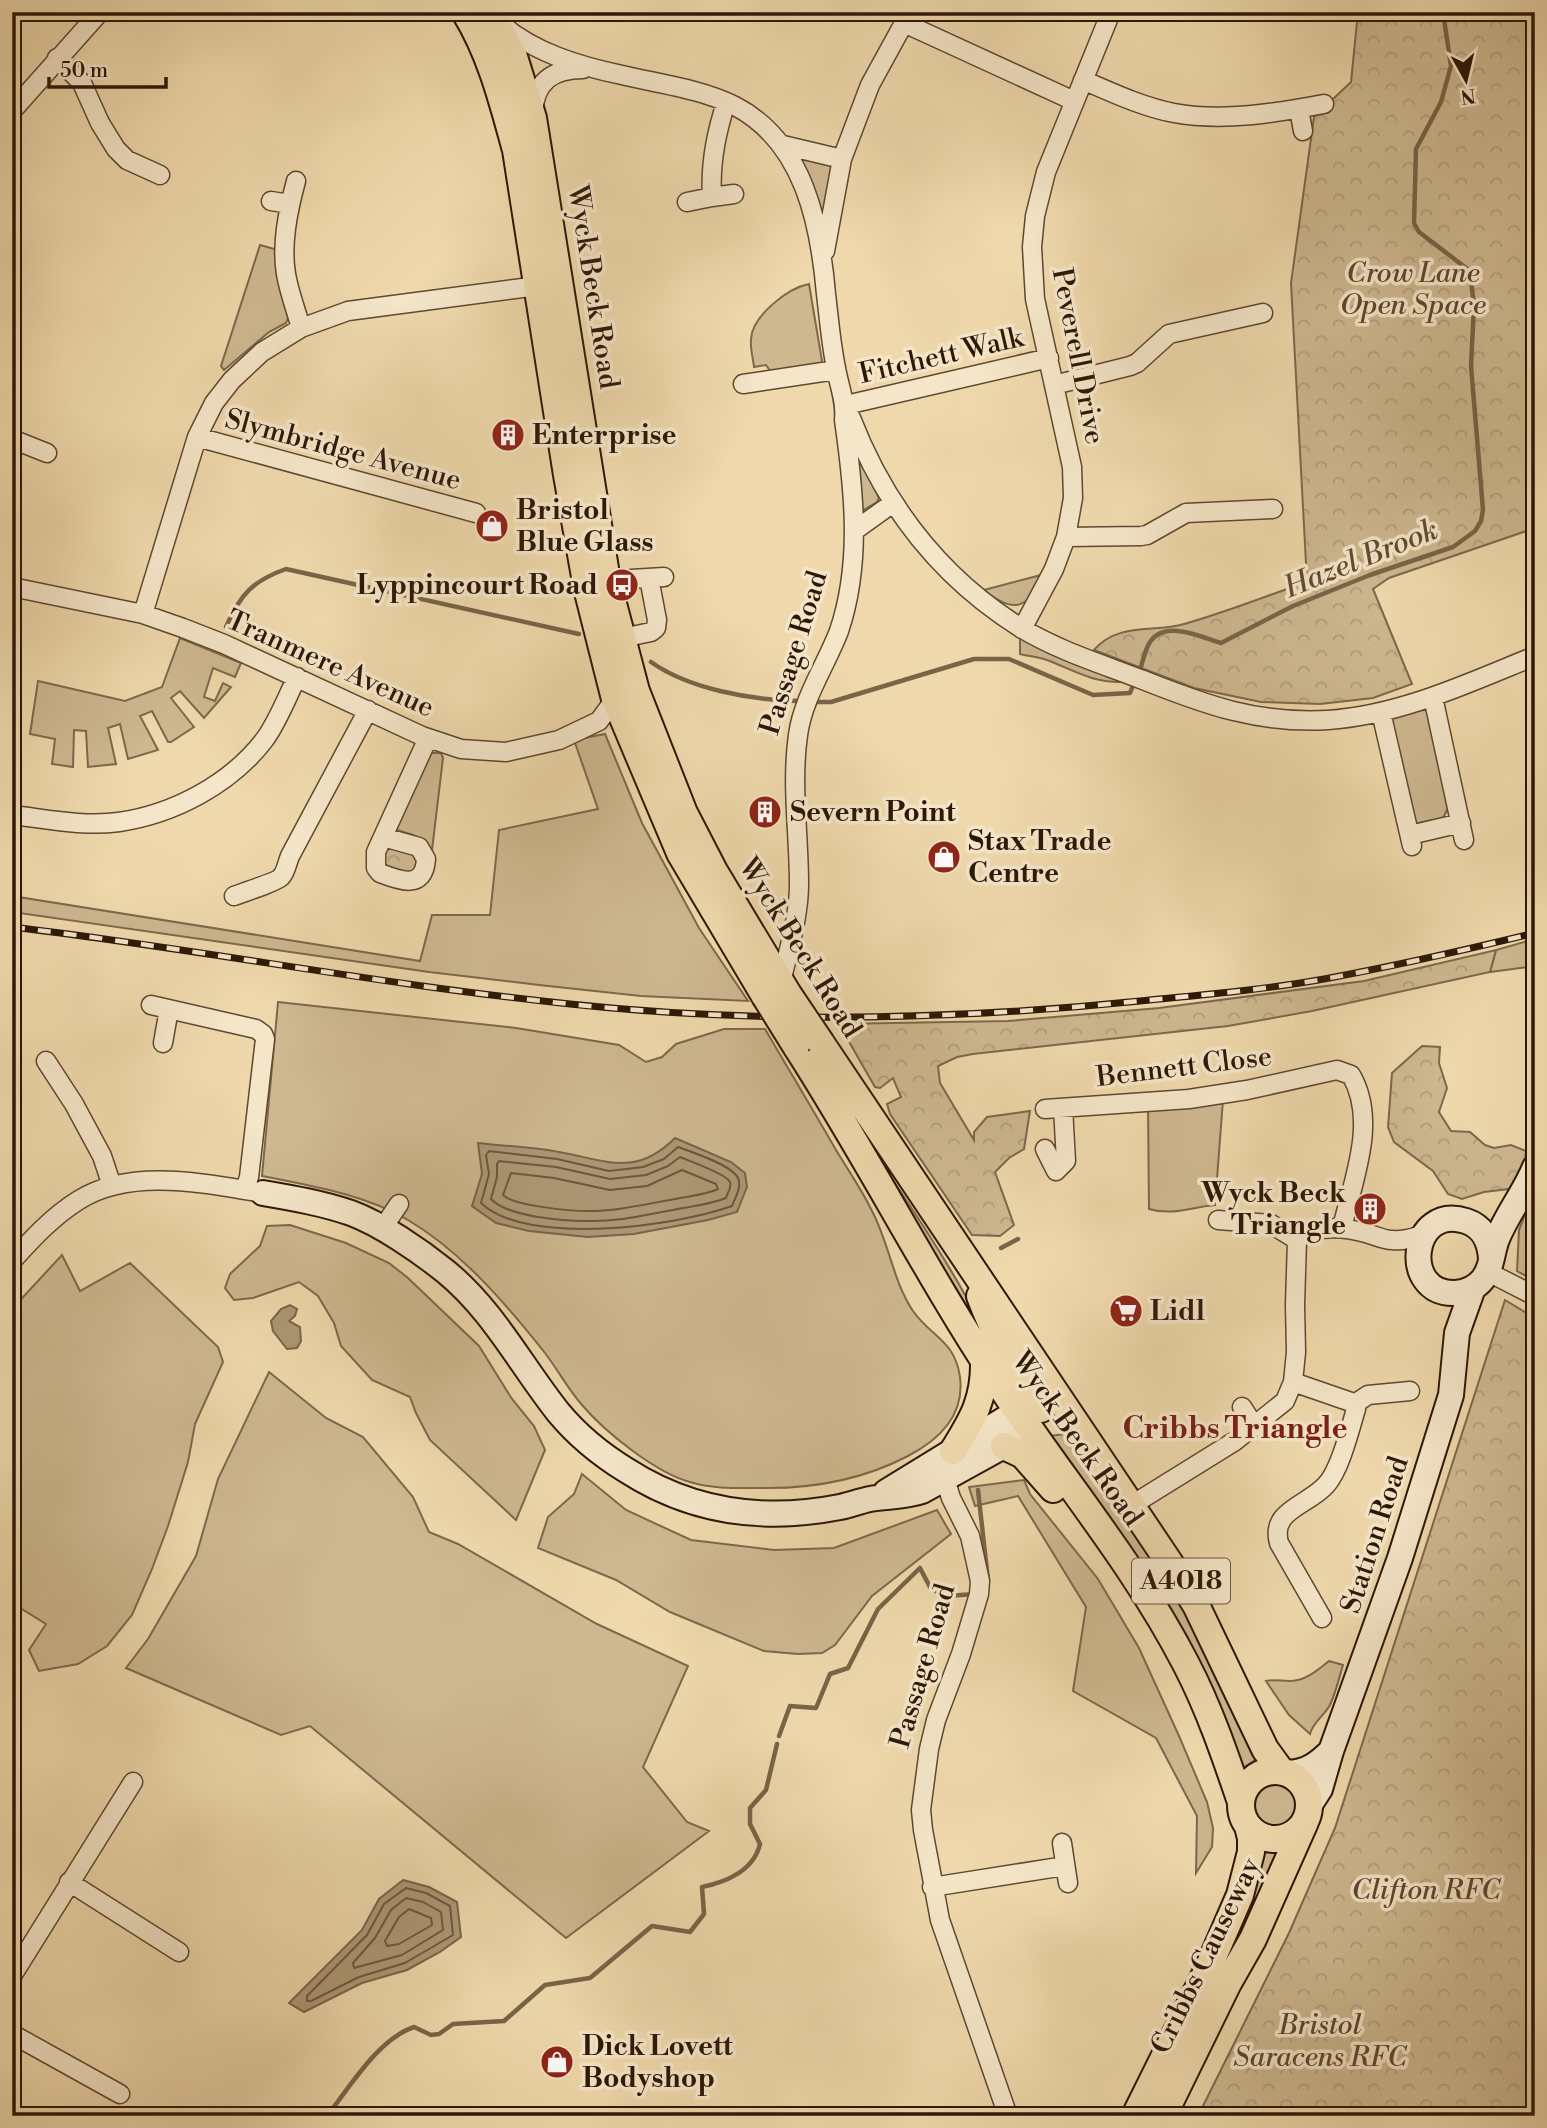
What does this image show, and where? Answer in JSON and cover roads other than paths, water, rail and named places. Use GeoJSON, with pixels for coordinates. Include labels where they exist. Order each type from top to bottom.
{"type":"FeatureCollection","features":[{"type":"Feature","properties":{"kind":"main road","name":"Wyck Beck Road"},"geometry":{"type":"LineString","coordinates":[[482,13],[514,57],[527,94],[607,581],[640,703],[684,813],[808,1044],[843,1121],[920,1257],[984,1360],[1132,1505],[1196,1605],[1265,1749],[1284,1772]]}},
{"type":"Feature","properties":{"kind":"main road","name":"Wyck Beck Road"},"geometry":{"type":"LineString","coordinates":[[482,13],[478,32],[502,99],[516,150],[587,588],[615,699],[680,853],[778,991]]}},
{"type":"Feature","properties":{"kind":"main road","name":"Wyck Beck Road"},"geometry":{"type":"LineString","coordinates":[[808,1044],[968,1261],[1039,1414],[1121,1557],[1187,1664],[1220,1741],[1244,1814]]}},
{"type":"Feature","properties":{"kind":"main road"},"geometry":{"type":"LineString","coordinates":[[953,1451],[982,1396],[985,1381],[984,1360]]}},
{"type":"Feature","properties":{"kind":"main road"},"geometry":{"type":"LineString","coordinates":[[1004,1446],[1023,1455],[1070,1508],[1121,1557]]}},
{"type":"Feature","properties":{"kind":"main road"},"geometry":{"type":"LineString","coordinates":[[1269,1771],[1284,1772],[1303,1785],[1308,1795],[1307,1814],[1298,1831],[1278,1839],[1256,1834],[1244,1814],[1243,1791],[1259,1775],[1269,1771]]}},
{"type":"Feature","properties":{"kind":"main road","name":"Cribbs Causeway"},"geometry":{"type":"LineString","coordinates":[[1135,2116],[1207,1971],[1240,1895],[1251,1852],[1244,1814]]}},
{"type":"Feature","properties":{"kind":"main road","name":"Cribbs Causeway"},"geometry":{"type":"LineString","coordinates":[[1163,2116],[1228,1983],[1253,1939],[1307,1814]]}},
{"type":"Feature","properties":{"kind":"street"},"geometry":{"type":"LineString","coordinates":[[12,111],[100,12]]}},
{"type":"Feature","properties":{"kind":"street","name":"Peverell Drive"},"geometry":{"type":"LineString","coordinates":[[1022,629],[1054,569],[1066,537],[1072,508],[1072,467],[1035,299],[1032,247],[1041,187],[1111,12]]}},
{"type":"Feature","properties":{"kind":"street","name":"Passage Road"},"geometry":{"type":"LineString","coordinates":[[482,13],[527,43],[590,69],[682,88],[726,103],[751,116],[783,145],[801,177],[823,259],[836,370],[846,405],[844,420],[854,531],[853,571],[839,630],[807,703],[798,733],[796,775],[799,887],[793,931],[778,991]]}},
{"type":"Feature","properties":{"kind":"street"},"geometry":{"type":"LineString","coordinates":[[907,18],[1074,101]]}},
{"type":"Feature","properties":{"kind":"street","name":"Passage Road"},"geometry":{"type":"LineString","coordinates":[[823,259],[842,159],[870,85],[907,18]]}},
{"type":"Feature","properties":{"kind":"street"},"geometry":{"type":"LineString","coordinates":[[57,58],[82,83],[116,149],[127,160],[160,174]]}},
{"type":"Feature","properties":{"kind":"street","name":"Passage Road"},"geometry":{"type":"LineString","coordinates":[[533,118],[535,97],[549,77],[558,71],[590,69]]}},
{"type":"Feature","properties":{"kind":"street"},"geometry":{"type":"LineString","coordinates":[[1083,80],[1133,101],[1175,113],[1239,116],[1324,104]]}},
{"type":"Feature","properties":{"kind":"street"},"geometry":{"type":"LineString","coordinates":[[712,197],[713,160],[719,122],[726,103]]}},
{"type":"Feature","properties":{"kind":"street"},"geometry":{"type":"LineString","coordinates":[[1299,109],[1303,131]]}},
{"type":"Feature","properties":{"kind":"street"},"geometry":{"type":"LineString","coordinates":[[783,145],[842,159]]}},
{"type":"Feature","properties":{"kind":"street"},"geometry":{"type":"LineString","coordinates":[[296,181],[290,204],[285,260],[286,277],[301,328]]}},
{"type":"Feature","properties":{"kind":"street"},"geometry":{"type":"LineString","coordinates":[[687,202],[734,194]]}},
{"type":"Feature","properties":{"kind":"street"},"geometry":{"type":"LineString","coordinates":[[271,201],[290,204]]}},
{"type":"Feature","properties":{"kind":"street"},"geometry":{"type":"LineString","coordinates":[[143,614],[197,437],[214,403],[232,380],[262,352],[301,328],[348,311],[538,286]]}},
{"type":"Feature","properties":{"kind":"street"},"geometry":{"type":"LineString","coordinates":[[1054,385],[1137,363],[1170,334],[1263,313]]}},
{"type":"Feature","properties":{"kind":"street","name":"Fitchett Walk"},"geometry":{"type":"LineString","coordinates":[[846,405],[1049,358]]}},
{"type":"Feature","properties":{"kind":"street"},"geometry":{"type":"LineString","coordinates":[[743,384],[763,375],[836,370]]}},
{"type":"Feature","properties":{"kind":"street"},"geometry":{"type":"LineString","coordinates":[[846,405],[870,465],[893,503],[925,546],[969,591],[1022,629],[1080,657],[1211,707],[1278,719],[1330,720],[1381,712],[1433,697],[1535,656]]}},
{"type":"Feature","properties":{"kind":"street","name":"Slymbridge Avenue"},"geometry":{"type":"LineString","coordinates":[[197,437],[476,513]]}},
{"type":"Feature","properties":{"kind":"street"},"geometry":{"type":"LineString","coordinates":[[12,439],[47,453]]}},
{"type":"Feature","properties":{"kind":"street"},"geometry":{"type":"LineString","coordinates":[[854,531],[893,503]]}},
{"type":"Feature","properties":{"kind":"street"},"geometry":{"type":"LineString","coordinates":[[1066,537],[1147,535],[1186,513],[1273,509]]}},
{"type":"Feature","properties":{"kind":"street"},"geometry":{"type":"LineString","coordinates":[[622,638],[651,632],[656,628],[657,620],[648,578]]}},
{"type":"Feature","properties":{"kind":"street","name":"Tranmere Avenue"},"geometry":{"type":"LineString","coordinates":[[12,587],[143,614],[224,644],[428,738],[461,749],[506,752],[559,740],[599,721],[615,699]]}},
{"type":"Feature","properties":{"kind":"street"},"geometry":{"type":"LineString","coordinates":[[12,815],[84,823],[118,822],[153,815],[180,805],[225,777],[266,738],[297,677]]}},
{"type":"Feature","properties":{"kind":"street"},"geometry":{"type":"LineString","coordinates":[[1381,712],[1411,841],[1462,832],[1433,697]]}},
{"type":"Feature","properties":{"kind":"street"},"geometry":{"type":"LineString","coordinates":[[234,896],[264,883],[276,881],[284,874],[290,856],[368,710]]}},
{"type":"Feature","properties":{"kind":"street"},"geometry":{"type":"LineString","coordinates":[[383,837],[428,738]]}},
{"type":"Feature","properties":{"kind":"street"},"geometry":{"type":"LineString","coordinates":[[151,1005],[256,1029],[263,1034],[265,1040],[255,1130],[254,1192]]}},
{"type":"Feature","properties":{"kind":"street"},"geometry":{"type":"LineString","coordinates":[[163,1043],[169,1009]]}},
{"type":"Feature","properties":{"kind":"street"},"geometry":{"type":"LineString","coordinates":[[46,1061],[103,1156],[112,1186]]}},
{"type":"Feature","properties":{"kind":"street","name":"Bennett Close"},"geometry":{"type":"LineString","coordinates":[[1045,1149],[1056,1171],[1066,1161],[1054,1108],[1189,1099],[1247,1090],[1337,1070],[1351,1075],[1360,1090],[1364,1106],[1362,1140],[1342,1228]]}},
{"type":"Feature","properties":{"kind":"street","name":"Station Road"},"geometry":{"type":"LineString","coordinates":[[1307,1814],[1320,1789],[1400,1558],[1451,1395],[1457,1334],[1498,1237],[1535,1167]]}},
{"type":"Feature","properties":{"kind":"street"},"geometry":{"type":"LineString","coordinates":[[12,1261],[65,1209],[82,1198],[112,1186],[190,1181],[301,1199],[353,1213],[445,1271],[474,1298],[559,1413],[579,1436],[612,1462],[667,1494],[703,1506],[734,1512],[800,1512],[907,1496],[945,1479],[1004,1446],[1039,1414]]}},
{"type":"Feature","properties":{"kind":"street"},"geometry":{"type":"LineString","coordinates":[[382,1229],[399,1204]]}},
{"type":"Feature","properties":{"kind":"street"},"geometry":{"type":"LineString","coordinates":[[1472,1223],[1514,1207]]}},
{"type":"Feature","properties":{"kind":"street"},"geometry":{"type":"LineString","coordinates":[[1219,1220],[1271,1224],[1297,1240]]}},
{"type":"Feature","properties":{"kind":"street"},"geometry":{"type":"LineString","coordinates":[[1297,1240],[1311,1231],[1342,1228],[1389,1240],[1407,1240],[1424,1234],[1441,1221],[1462,1220],[1472,1223],[1483,1232],[1490,1245],[1484,1273],[1450,1293],[1441,1290]]}},
{"type":"Feature","properties":{"kind":"street"},"geometry":{"type":"LineString","coordinates":[[1418,1263],[1417,1253],[1424,1234]]}},
{"type":"Feature","properties":{"kind":"street"},"geometry":{"type":"LineString","coordinates":[[1132,1505],[1255,1427],[1285,1401],[1293,1382],[1296,1352],[1297,1240]]}},
{"type":"Feature","properties":{"kind":"street"},"geometry":{"type":"LineString","coordinates":[[1389,1240],[1418,1263]]}},
{"type":"Feature","properties":{"kind":"street","name":"Station Road"},"geometry":{"type":"LineString","coordinates":[[1418,1263],[1429,1283],[1441,1290],[1457,1334]]}},
{"type":"Feature","properties":{"kind":"street"},"geometry":{"type":"LineString","coordinates":[[1484,1273],[1535,1296]]}},
{"type":"Feature","properties":{"kind":"street"},"geometry":{"type":"LineString","coordinates":[[1293,1382],[1351,1402],[1356,1409],[1327,1485],[1279,1520],[1275,1530],[1279,1543],[1322,1618]]}},
{"type":"Feature","properties":{"kind":"street"},"geometry":{"type":"LineString","coordinates":[[1353,1405],[1368,1395],[1410,1391]]}},
{"type":"Feature","properties":{"kind":"street"},"geometry":{"type":"LineString","coordinates":[[1242,1407],[1255,1427]]}},
{"type":"Feature","properties":{"kind":"street"},"geometry":{"type":"LineString","coordinates":[[873,1499],[1005,1419],[1039,1414]]}},
{"type":"Feature","properties":{"kind":"street","name":"Passage Road"},"geometry":{"type":"LineString","coordinates":[[945,1479],[970,1536],[979,1587],[961,1654],[936,1720],[929,1749],[921,1810],[932,1887],[940,1920],[1008,2116]]}},
{"type":"Feature","properties":{"kind":"street"},"geometry":{"type":"LineString","coordinates":[[1284,1772],[1300,1772],[1310,1768],[1331,1751]]}},
{"type":"Feature","properties":{"kind":"street"},"geometry":{"type":"LineString","coordinates":[[12,1976],[133,1782]]}},
{"type":"Feature","properties":{"kind":"street"},"geometry":{"type":"LineString","coordinates":[[932,1887],[1066,1874],[1062,1843]]}},
{"type":"Feature","properties":{"kind":"street"},"geometry":{"type":"LineString","coordinates":[[69,1882],[179,1952]]}},
{"type":"Feature","properties":{"kind":"street"},"geometry":{"type":"LineString","coordinates":[[12,2034],[120,2094]]}},
{"type":"Feature","properties":{"kind":"water"},"geometry":{"type":"Polygon","coordinates":[[[675,1138],[731,1162],[745,1173],[747,1187],[737,1212],[634,1234],[588,1237],[529,1231],[496,1223],[472,1206],[482,1174],[478,1143],[549,1150],[620,1163],[647,1158],[675,1138]]]}},
{"type":"Feature","properties":{"kind":"water"},"geometry":{"type":"Polygon","coordinates":[[[290,1305],[297,1309],[295,1316],[289,1321],[300,1327],[301,1341],[297,1348],[287,1349],[273,1331],[271,1321],[281,1309],[290,1305]]]}},
{"type":"Feature","properties":{"kind":"water"},"geometry":{"type":"Polygon","coordinates":[[[403,1880],[429,1887],[457,1902],[461,1937],[407,1970],[362,1983],[304,2012],[289,2003],[362,1930],[379,1899],[403,1880]]]}},
{"type":"Feature","properties":{"kind":"waterway","name":"Hazel Brook"},"geometry":{"type":"LineString","coordinates":[[1138,675],[1147,648],[1160,633],[1180,631],[1221,643],[1293,606],[1370,575],[1453,547],[1475,531],[1481,521],[1483,510],[1471,366],[1474,306],[1470,271],[1419,232],[1414,223],[1416,149],[1441,102],[1451,66],[1444,19],[1447,12]]}},
{"type":"Feature","properties":{"kind":"waterway"},"geometry":{"type":"LineString","coordinates":[[226,627],[236,606],[248,590],[286,569],[579,634]]}},
{"type":"Feature","properties":{"kind":"waterway"},"geometry":{"type":"LineString","coordinates":[[817,702],[831,702],[974,659],[1009,659],[1093,695],[1130,693],[1134,683]]}},
{"type":"Feature","properties":{"kind":"waterway"},"geometry":{"type":"LineString","coordinates":[[651,662],[702,686],[741,695],[798,701]]}},
{"type":"Feature","properties":{"kind":"waterway"},"geometry":{"type":"LineString","coordinates":[[1001,1248],[1018,1239]]}},
{"type":"Feature","properties":{"kind":"waterway"},"geometry":{"type":"LineString","coordinates":[[978,1490],[988,1580]]}},
{"type":"Feature","properties":{"kind":"waterway"},"geometry":{"type":"LineString","coordinates":[[779,1736],[790,1706],[816,1708],[830,1674],[848,1668],[878,1609],[920,1568],[931,1589],[947,1596],[975,1594]]}},
{"type":"Feature","properties":{"kind":"waterway"},"geometry":{"type":"LineString","coordinates":[[327,2116],[366,2065],[388,2042],[401,2033],[414,2027],[431,2035],[439,2034],[453,2024],[504,2021],[545,1985],[590,1978],[652,1926],[690,1932],[704,1914],[702,1887],[730,1878],[746,1868],[757,1853],[760,1844],[750,1824],[750,1808],[766,1790],[777,1744]]}},
{"type":"Feature","properties":{"kind":"railway"},"geometry":{"type":"LineString","coordinates":[[12,927],[500,996],[641,1010],[784,1017],[926,1016],[998,1012],[1232,992],[1351,974],[1535,933]]}},
{"type":"Feature","properties":{"kind":"place","name":"Enterprise"},"geometry":{"type":"Point","coordinates":[508,435]}},
{"type":"Feature","properties":{"kind":"place","name":"Bristol Blue Glass"},"geometry":{"type":"Point","coordinates":[492,526]}},
{"type":"Feature","properties":{"kind":"place","name":"Lyppincourt Road"},"geometry":{"type":"Point","coordinates":[622,585]}},
{"type":"Feature","properties":{"kind":"place","name":"Severn Point"},"geometry":{"type":"Point","coordinates":[765,812]}},
{"type":"Feature","properties":{"kind":"place","name":"Stax Trade Centre"},"geometry":{"type":"Point","coordinates":[944,857]}},
{"type":"Feature","properties":{"kind":"place","name":"Wyck Beck Triangle"},"geometry":{"type":"Point","coordinates":[1370,1209]}},
{"type":"Feature","properties":{"kind":"place","name":"Lidl"},"geometry":{"type":"Point","coordinates":[1126,1311]}},
{"type":"Feature","properties":{"kind":"place","name":"Dick Lovett Bodyshop"},"geometry":{"type":"Point","coordinates":[557,2062]}},
{"type":"Feature","properties":{"kind":"district","name":"Cribbs Triangle"},"geometry":{"type":"Point","coordinates":[1235,1429]}},
{"type":"Feature","properties":{"kind":"park label","name":"Crow Lane Open Space"},"geometry":{"type":"Point","coordinates":[1413,289]}},
{"type":"Feature","properties":{"kind":"park label","name":"Clifton RFC"},"geometry":{"type":"Point","coordinates":[1426,1890]}},
{"type":"Feature","properties":{"kind":"park label","name":"Bristol Saracens RFC"},"geometry":{"type":"Point","coordinates":[1320,2041]}}]}
